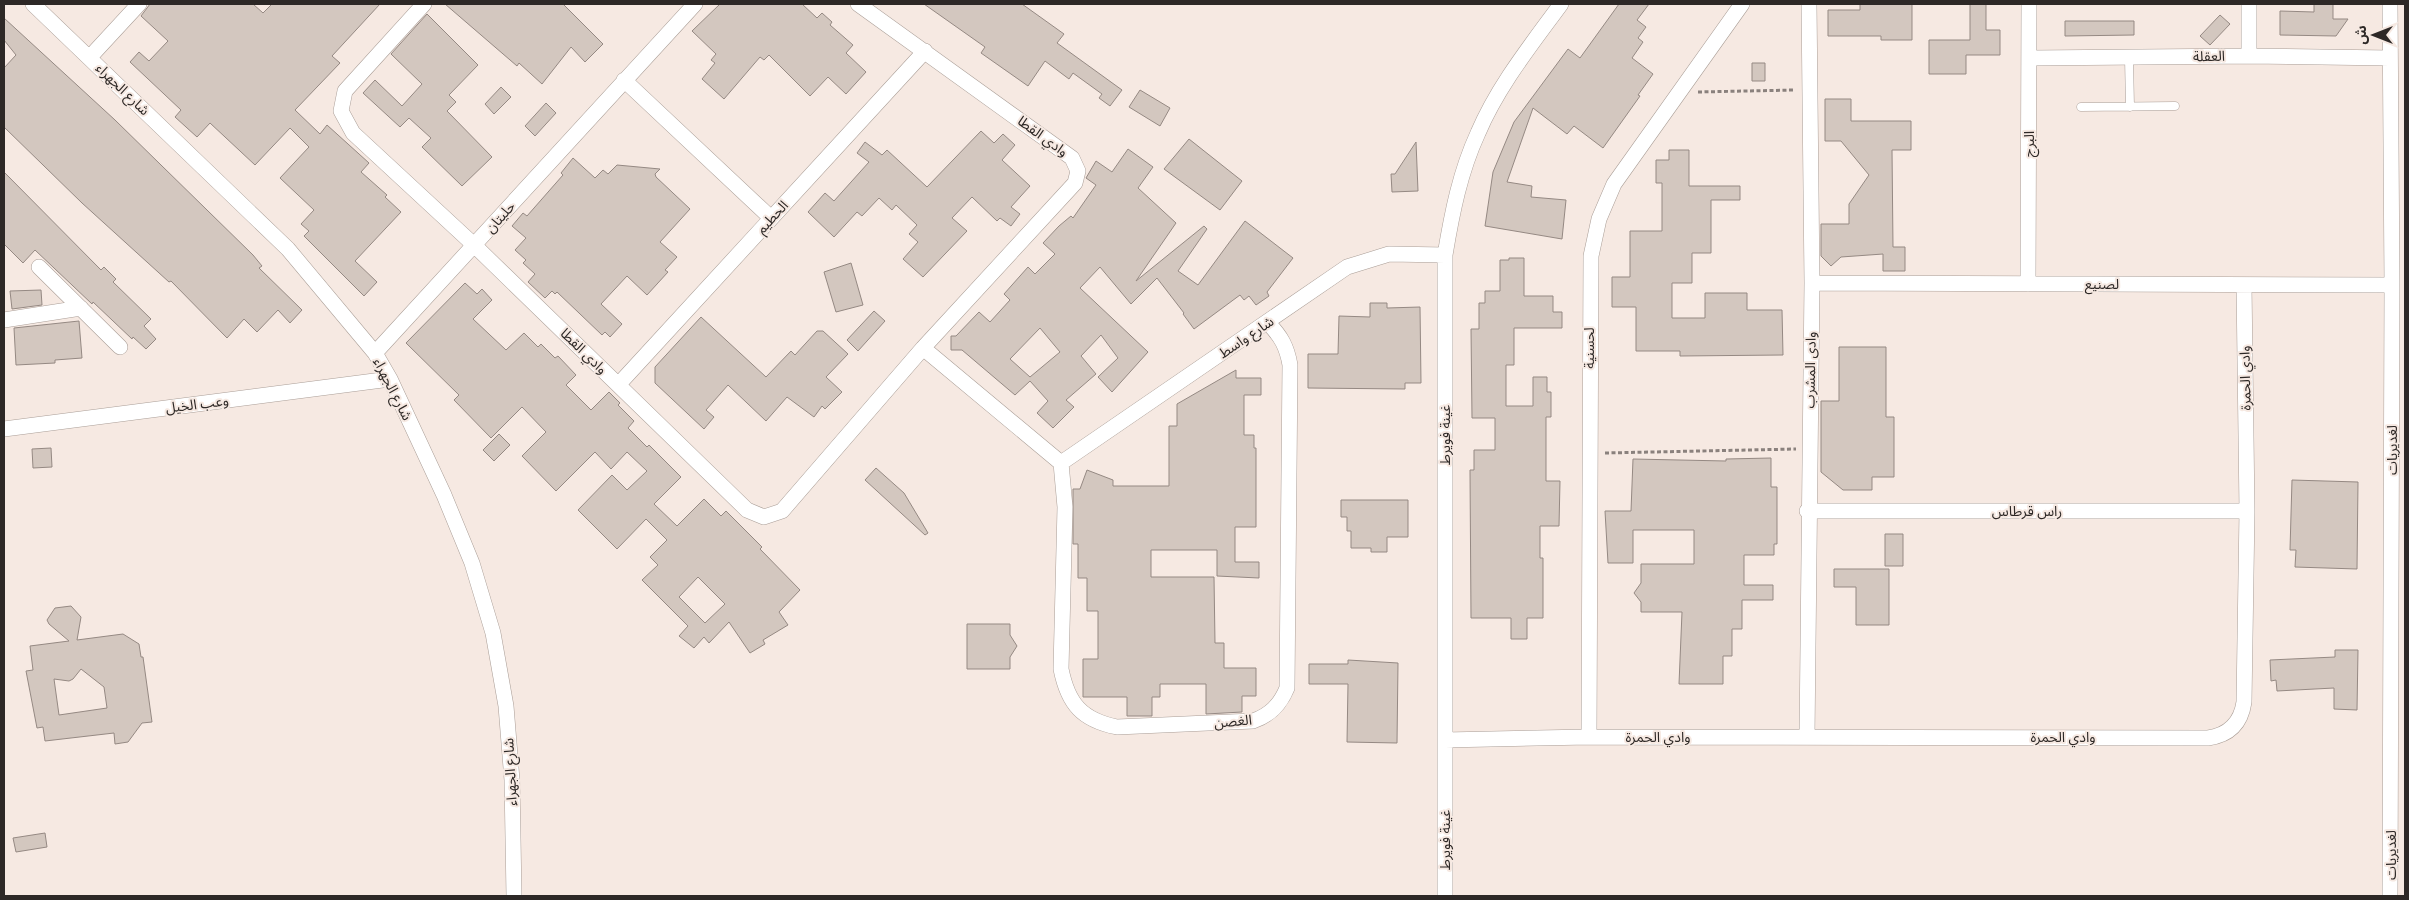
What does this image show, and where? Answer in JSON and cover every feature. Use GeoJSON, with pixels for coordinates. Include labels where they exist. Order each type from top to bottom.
{"type":"FeatureCollection","features":[{"type":"Feature","properties":{"kind":"street","name":"شارع الجهراء"},"geometry":{"type":"LineString","coordinates":[[33,4],[288,248],[375,354],[390,379],[444,495],[472,563],[493,634],[506,706],[512,780],[514,896]]}},
{"type":"Feature","properties":{"kind":"street"},"geometry":{"type":"LineString","coordinates":[[90,57],[139,4]]}},
{"type":"Feature","properties":{"kind":"street","name":"وادي القطا"},"geometry":{"type":"LineString","coordinates":[[424,4],[345,91],[341,111],[353,134],[474,245],[748,510],[764,517],[782,511],[924,348],[1075,183],[1078,171],[1072,158],[858,4]]}},
{"type":"Feature","properties":{"kind":"street","name":"حليتان"},"geometry":{"type":"LineString","coordinates":[[375,354],[695,4]]}},
{"type":"Feature","properties":{"kind":"street","name":"غينة فويرط"},"geometry":{"type":"LineString","coordinates":[[1445,896],[1445,255],[1460,180],[1478,132],[1502,87],[1561,4]]}},
{"type":"Feature","properties":{"kind":"street","name":"لحسنية"},"geometry":{"type":"LineString","coordinates":[[1589,737],[1591,256],[1599,219],[1614,184],[1742,4]]}},
{"type":"Feature","properties":{"kind":"street","name":"وادى المشرب"},"geometry":{"type":"LineString","coordinates":[[1807,737],[1812,283],[1809,4]]}},
{"type":"Feature","properties":{"kind":"street","name":"البرج"},"geometry":{"type":"LineString","coordinates":[[2028,284],[2029,4]]}},
{"type":"Feature","properties":{"kind":"street"},"geometry":{"type":"LineString","coordinates":[[2249,4],[2249,56]]}},
{"type":"Feature","properties":{"kind":"street","name":"لغديريات"},"geometry":{"type":"LineString","coordinates":[[2390,4],[2398,742],[2390,896]]}},
{"type":"Feature","properties":{"kind":"street","name":"الحطيم"},"geometry":{"type":"LineString","coordinates":[[619,384],[925,51]]}},
{"type":"Feature","properties":{"kind":"street","name":"العقلة"},"geometry":{"type":"LineString","coordinates":[[2029,58],[2249,56],[2390,58]]}},
{"type":"Feature","properties":{"kind":"street"},"geometry":{"type":"LineString","coordinates":[[624,80],[772,218]]}},
{"type":"Feature","properties":{"kind":"street","name":"شارع واسط"},"geometry":{"type":"LineString","coordinates":[[1061,463],[1268,323],[1347,267],[1364,260],[1389,254],[1445,255]]}},
{"type":"Feature","properties":{"kind":"street"},"geometry":{"type":"LineString","coordinates":[[39,268],[120,346]]}},
{"type":"Feature","properties":{"kind":"street","name":"لصنيع"},"geometry":{"type":"LineString","coordinates":[[1812,283],[2392,285]]}},
{"type":"Feature","properties":{"kind":"street","name":"وادي الحمرة"},"geometry":{"type":"LineString","coordinates":[[1445,740],[1589,737],[2208,738],[2219,736],[2229,731],[2237,723],[2244,702],[2247,511],[2244,285]]}},
{"type":"Feature","properties":{"kind":"street"},"geometry":{"type":"LineString","coordinates":[[4,320],[81,308]]}},
{"type":"Feature","properties":{"kind":"street","name":"الغصن"},"geometry":{"type":"LineString","coordinates":[[1061,463],[1065,507],[1061,669],[1064,686],[1072,702],[1085,715],[1100,724],[1117,728],[1253,721],[1271,712],[1278,705],[1287,688],[1290,365],[1287,350],[1279,334],[1268,323]]}},
{"type":"Feature","properties":{"kind":"street"},"geometry":{"type":"LineString","coordinates":[[924,348],[1061,463]]}},
{"type":"Feature","properties":{"kind":"street","name":"وعب الخيل"},"geometry":{"type":"LineString","coordinates":[[4,429],[390,379]]}},
{"type":"Feature","properties":{"kind":"street","name":"راس قرطاس"},"geometry":{"type":"LineString","coordinates":[[1808,511],[2247,511]]}},
{"type":"Feature","properties":{"kind":"lane"},"geometry":{"type":"LineString","coordinates":[[2129,58],[2130,107]]}},
{"type":"Feature","properties":{"kind":"lane"},"geometry":{"type":"LineString","coordinates":[[2081,107],[2175,106]]}},
{"type":"Feature","properties":{"kind":"path"},"geometry":{"type":"LineString","coordinates":[[1682,87],[1706,93],[1810,89]]}},
{"type":"Feature","properties":{"kind":"path"},"geometry":{"type":"LineString","coordinates":[[1589,453],[1809,448]]}},
{"type":"Feature","properties":{"kind":"building"},"geometry":{"type":"Polygon","coordinates":[[[150,4],[253,4],[263,13],[272,4],[380,4],[332,56],[340,63],[295,110],[320,134],[327,125],[369,163],[361,172],[387,195],[385,197],[401,212],[355,261],[377,282],[364,296],[304,236],[309,231],[301,224],[314,210],[280,178],[309,147],[290,128],[255,165],[210,123],[197,137],[175,117],[181,110],[130,62],[139,52],[149,61],[168,41],[141,16],[150,4]]]}},
{"type":"Feature","properties":{"kind":"building"},"geometry":{"type":"Polygon","coordinates":[[[445,4],[563,4],[603,44],[585,62],[571,47],[542,84],[519,63],[517,66],[445,4]]]}},
{"type":"Feature","properties":{"kind":"building"},"geometry":{"type":"Polygon","coordinates":[[[720,4],[802,4],[817,18],[822,13],[832,22],[830,25],[853,45],[846,53],[866,72],[846,94],[828,77],[810,96],[769,55],[764,60],[760,57],[724,99],[702,79],[715,63],[711,60],[716,54],[692,31],[720,4]]]}},
{"type":"Feature","properties":{"kind":"building"},"geometry":{"type":"Polygon","coordinates":[[[924,4],[1022,4],[1064,34],[1057,43],[1122,90],[1110,106],[1099,98],[1102,94],[1073,73],[1069,79],[1045,61],[1028,86],[981,53],[985,47],[924,4]]]}},
{"type":"Feature","properties":{"kind":"building"},"geometry":{"type":"Polygon","coordinates":[[[1619,4],[1649,4],[1637,20],[1646,27],[1638,38],[1643,42],[1632,58],[1653,74],[1638,95],[1640,96],[1603,148],[1574,126],[1567,134],[1533,108],[1507,182],[1532,186],[1531,197],[1566,200],[1562,239],[1485,226],[1493,172],[1514,122],[1568,49],[1580,58],[1619,4]]]}},
{"type":"Feature","properties":{"kind":"building"},"geometry":{"type":"Polygon","coordinates":[[[1860,4],[1912,4],[1912,40],[1881,40],[1881,36],[1828,36],[1828,10],[1860,10],[1860,4]]]}},
{"type":"Feature","properties":{"kind":"building"},"geometry":{"type":"Polygon","coordinates":[[[1970,4],[1986,4],[1986,30],[2000,30],[2000,55],[1966,55],[1966,74],[1929,74],[1929,40],[1970,40],[1970,4]]]}},
{"type":"Feature","properties":{"kind":"building"},"geometry":{"type":"Polygon","coordinates":[[[2314,4],[2333,4],[2333,19],[2348,19],[2336,36],[2280,35],[2280,11],[2314,12],[2314,4]]]}},
{"type":"Feature","properties":{"kind":"building"},"geometry":{"type":"Polygon","coordinates":[[[427,14],[478,65],[449,95],[456,102],[447,111],[492,157],[462,186],[422,147],[431,138],[409,118],[400,127],[363,93],[375,80],[402,106],[422,84],[391,54],[427,14]]]}},
{"type":"Feature","properties":{"kind":"building"},"geometry":{"type":"Polygon","coordinates":[[[2220,15],[2230,24],[2210,45],[2200,36],[2220,15]]]}},
{"type":"Feature","properties":{"kind":"building"},"geometry":{"type":"Polygon","coordinates":[[[4,18],[115,120],[253,255],[262,266],[259,268],[302,310],[290,323],[278,310],[257,332],[244,319],[227,338],[171,281],[169,282],[82,203],[4,127],[4,68],[16,55],[4,40],[4,18]]]}},
{"type":"Feature","properties":{"kind":"building"},"geometry":{"type":"Polygon","coordinates":[[[2065,21],[2134,21],[2134,35],[2065,36],[2065,21]]]}},
{"type":"Feature","properties":{"kind":"building"},"geometry":{"type":"Polygon","coordinates":[[[1752,63],[1765,63],[1765,81],[1752,81],[1752,63]]]}},
{"type":"Feature","properties":{"kind":"building"},"geometry":{"type":"Polygon","coordinates":[[[501,87],[511,97],[494,114],[485,104],[501,87]]]}},
{"type":"Feature","properties":{"kind":"building"},"geometry":{"type":"Polygon","coordinates":[[[1140,90],[1170,108],[1160,126],[1129,107],[1140,90]]]}},
{"type":"Feature","properties":{"kind":"building"},"geometry":{"type":"Polygon","coordinates":[[[1825,99],[1851,99],[1851,121],[1911,121],[1911,150],[1892,150],[1893,247],[1905,247],[1905,271],[1883,271],[1883,254],[1841,257],[1831,266],[1821,256],[1821,224],[1849,224],[1849,204],[1869,175],[1841,141],[1825,141],[1825,99]]]}},
{"type":"Feature","properties":{"kind":"building"},"geometry":{"type":"Polygon","coordinates":[[[546,103],[556,113],[535,136],[525,126],[546,103]]]}},
{"type":"Feature","properties":{"kind":"building"},"geometry":{"type":"Polygon","coordinates":[[[981,131],[994,143],[1003,134],[1015,145],[1002,160],[1030,186],[1011,207],[1020,214],[1011,226],[1000,218],[997,221],[972,197],[952,218],[967,231],[923,277],[903,259],[918,242],[909,234],[917,225],[896,205],[892,210],[879,198],[862,216],[857,212],[834,237],[808,212],[825,193],[834,201],[869,162],[857,153],[865,142],[882,155],[887,150],[927,187],[981,131]]]}},
{"type":"Feature","properties":{"kind":"building"},"geometry":{"type":"Polygon","coordinates":[[[1189,139],[1242,181],[1220,210],[1164,169],[1189,139]]]}},
{"type":"Feature","properties":{"kind":"building"},"geometry":{"type":"Polygon","coordinates":[[[1416,142],[1418,191],[1392,192],[1391,174],[1395,174],[1416,142]]]}},
{"type":"Feature","properties":{"kind":"building"},"geometry":{"type":"Polygon","coordinates":[[[1128,149],[1153,167],[1138,188],[1176,223],[1136,281],[1204,226],[1207,229],[1178,271],[1198,285],[1245,221],[1293,258],[1267,292],[1269,296],[1256,305],[1249,296],[1244,300],[1240,295],[1194,329],[1157,278],[1131,304],[1100,267],[1080,288],[1148,352],[1112,392],[1098,377],[1118,358],[1101,335],[1081,356],[1096,374],[1066,400],[1074,407],[1053,428],[1037,413],[1048,401],[1030,381],[1015,395],[962,350],[951,350],[951,336],[956,336],[979,312],[990,322],[1010,300],[1004,294],[1028,267],[1035,274],[1055,254],[1043,243],[1071,216],[1073,218],[1096,185],[1086,178],[1096,161],[1112,172],[1128,149]],[[1040,328],[1010,359],[1030,377],[1060,352],[1040,328]]]}},
{"type":"Feature","properties":{"kind":"building"},"geometry":{"type":"Polygon","coordinates":[[[1669,150],[1689,150],[1689,186],[1740,186],[1740,200],[1711,200],[1711,253],[1692,253],[1692,283],[1672,283],[1672,318],[1705,318],[1705,293],[1747,293],[1747,310],[1782,310],[1783,355],[1680,356],[1680,351],[1636,351],[1636,307],[1612,307],[1612,277],[1630,277],[1630,231],[1662,231],[1662,183],[1656,183],[1656,160],[1669,160],[1669,150]]]}},
{"type":"Feature","properties":{"kind":"building"},"geometry":{"type":"Polygon","coordinates":[[[573,158],[595,178],[603,170],[608,174],[617,165],[660,169],[655,174],[656,177],[690,209],[660,242],[677,257],[665,270],[668,272],[647,295],[627,276],[601,304],[622,324],[610,337],[605,332],[602,335],[557,292],[555,294],[552,291],[545,298],[528,282],[535,274],[523,263],[526,260],[515,250],[526,238],[512,226],[523,213],[527,216],[563,175],[561,173],[573,158]]]}},
{"type":"Feature","properties":{"kind":"building"},"geometry":{"type":"Polygon","coordinates":[[[4,172],[101,270],[104,267],[116,279],[113,282],[151,319],[144,326],[156,339],[146,349],[133,337],[132,339],[93,302],[92,304],[35,250],[23,263],[4,244],[4,172]]]}},
{"type":"Feature","properties":{"kind":"building"},"geometry":{"type":"Polygon","coordinates":[[[1509,258],[1524,258],[1524,296],[1553,296],[1553,312],[1562,312],[1562,328],[1514,328],[1514,365],[1506,365],[1506,406],[1533,406],[1533,377],[1547,377],[1547,392],[1551,392],[1551,417],[1546,417],[1546,481],[1560,481],[1559,526],[1540,526],[1540,558],[1543,558],[1543,618],[1527,618],[1527,639],[1511,639],[1511,618],[1471,618],[1470,470],[1474,470],[1474,450],[1495,450],[1495,418],[1472,418],[1471,329],[1479,329],[1479,303],[1485,303],[1485,291],[1500,291],[1500,260],[1509,260],[1509,258]]]}},
{"type":"Feature","properties":{"kind":"building"},"geometry":{"type":"Polygon","coordinates":[[[851,263],[863,305],[836,312],[824,272],[851,263]]]}},
{"type":"Feature","properties":{"kind":"building"},"geometry":{"type":"Polygon","coordinates":[[[465,283],[477,294],[482,289],[492,300],[473,319],[506,350],[524,333],[538,347],[541,344],[555,358],[558,356],[576,375],[566,385],[591,410],[609,392],[620,403],[618,405],[634,421],[628,428],[647,447],[649,445],[681,477],[654,504],[677,526],[704,499],[721,516],[726,511],[762,547],[760,549],[800,590],[779,612],[788,625],[763,640],[765,644],[750,653],[729,622],[709,643],[704,637],[694,648],[679,636],[688,626],[642,580],[658,565],[650,557],[667,540],[646,519],[617,549],[578,510],[612,475],[627,490],[647,471],[627,452],[611,469],[595,452],[556,491],[522,456],[546,432],[522,407],[491,438],[454,400],[459,395],[406,343],[465,283]],[[698,577],[679,597],[705,623],[725,604],[698,577]]]}},
{"type":"Feature","properties":{"kind":"building"},"geometry":{"type":"Polygon","coordinates":[[[41,290],[42,305],[12,309],[10,291],[41,290]]]}},
{"type":"Feature","properties":{"kind":"building"},"geometry":{"type":"Polygon","coordinates":[[[1370,303],[1387,303],[1387,308],[1420,307],[1421,383],[1405,383],[1405,389],[1308,388],[1308,354],[1338,354],[1339,316],[1370,317],[1370,303]]]}},
{"type":"Feature","properties":{"kind":"building"},"geometry":{"type":"Polygon","coordinates":[[[874,311],[885,321],[858,351],[847,340],[874,311]]]}},
{"type":"Feature","properties":{"kind":"building"},"geometry":{"type":"Polygon","coordinates":[[[701,317],[766,377],[791,351],[795,355],[817,331],[823,331],[848,354],[826,377],[842,392],[825,409],[822,406],[814,417],[787,397],[766,421],[728,385],[706,410],[714,417],[704,429],[655,383],[655,367],[701,317]]]}},
{"type":"Feature","properties":{"kind":"building"},"geometry":{"type":"Polygon","coordinates":[[[79,321],[82,358],[55,360],[55,363],[16,365],[14,328],[79,321]]]}},
{"type":"Feature","properties":{"kind":"building"},"geometry":{"type":"Polygon","coordinates":[[[1839,347],[1886,347],[1886,417],[1894,417],[1894,477],[1872,477],[1872,490],[1843,490],[1821,472],[1821,401],[1839,401],[1839,347]]]}},
{"type":"Feature","properties":{"kind":"building"},"geometry":{"type":"Polygon","coordinates":[[[1236,370],[1236,378],[1261,378],[1261,395],[1244,395],[1244,435],[1254,435],[1254,448],[1256,448],[1256,527],[1235,527],[1235,562],[1259,562],[1259,578],[1217,576],[1217,550],[1151,550],[1151,577],[1214,577],[1215,643],[1224,643],[1224,668],[1256,668],[1256,696],[1242,696],[1242,712],[1206,714],[1206,684],[1160,684],[1160,697],[1152,697],[1152,716],[1127,716],[1127,697],[1083,697],[1083,659],[1098,659],[1098,611],[1087,611],[1087,578],[1078,578],[1078,544],[1073,544],[1073,489],[1080,489],[1087,470],[1113,480],[1113,486],[1169,486],[1169,426],[1177,426],[1177,404],[1236,370]]]}},
{"type":"Feature","properties":{"kind":"building"},"geometry":{"type":"Polygon","coordinates":[[[499,434],[510,445],[494,461],[483,450],[499,434]]]}},
{"type":"Feature","properties":{"kind":"building"},"geometry":{"type":"Polygon","coordinates":[[[51,448],[52,467],[33,468],[32,449],[51,448]]]}},
{"type":"Feature","properties":{"kind":"building"},"geometry":{"type":"Polygon","coordinates":[[[1771,458],[1771,487],[1777,487],[1777,544],[1774,544],[1774,555],[1744,555],[1744,585],[1773,585],[1773,600],[1742,600],[1742,629],[1732,629],[1732,656],[1723,656],[1723,684],[1679,684],[1682,612],[1641,612],[1641,602],[1634,593],[1641,583],[1641,564],[1694,564],[1694,530],[1633,530],[1633,563],[1608,563],[1605,511],[1631,511],[1633,459],[1726,461],[1726,459],[1771,458]]]}},
{"type":"Feature","properties":{"kind":"building"},"geometry":{"type":"Polygon","coordinates":[[[876,468],[904,493],[928,533],[925,535],[865,480],[876,468]]]}},
{"type":"Feature","properties":{"kind":"building"},"geometry":{"type":"Polygon","coordinates":[[[2292,480],[2358,482],[2357,569],[2295,567],[2296,550],[2290,550],[2292,480]]]}},
{"type":"Feature","properties":{"kind":"building"},"geometry":{"type":"Polygon","coordinates":[[[1341,500],[1408,500],[1408,537],[1387,537],[1387,552],[1371,552],[1371,548],[1351,548],[1351,531],[1347,531],[1347,517],[1341,517],[1341,500]]]}},
{"type":"Feature","properties":{"kind":"building"},"geometry":{"type":"Polygon","coordinates":[[[1885,534],[1903,534],[1903,566],[1885,566],[1885,534]]]}},
{"type":"Feature","properties":{"kind":"building"},"geometry":{"type":"Polygon","coordinates":[[[1834,569],[1889,569],[1889,625],[1856,625],[1856,587],[1834,587],[1834,569]]]}},
{"type":"Feature","properties":{"kind":"building"},"geometry":{"type":"Polygon","coordinates":[[[71,606],[81,617],[77,640],[123,634],[139,644],[141,657],[143,657],[152,722],[142,723],[128,742],[115,744],[114,733],[45,741],[43,727],[37,728],[26,671],[33,670],[30,646],[69,641],[49,624],[47,620],[55,608],[71,606]],[[81,669],[69,681],[54,679],[59,715],[107,708],[104,687],[81,669]]]}},
{"type":"Feature","properties":{"kind":"building"},"geometry":{"type":"Polygon","coordinates":[[[967,624],[1010,624],[1010,635],[1017,646],[1010,657],[1010,669],[967,669],[967,624]]]}},
{"type":"Feature","properties":{"kind":"building"},"geometry":{"type":"Polygon","coordinates":[[[2335,650],[2358,650],[2357,710],[2334,709],[2334,688],[2277,691],[2276,680],[2271,681],[2270,660],[2335,657],[2335,650]]]}},
{"type":"Feature","properties":{"kind":"building"},"geometry":{"type":"Polygon","coordinates":[[[1348,660],[1398,663],[1397,743],[1347,742],[1348,684],[1309,684],[1309,664],[1348,664],[1348,660]]]}},
{"type":"Feature","properties":{"kind":"building"},"geometry":{"type":"Polygon","coordinates":[[[45,833],[47,847],[16,852],[13,838],[45,833]]]}}]}
